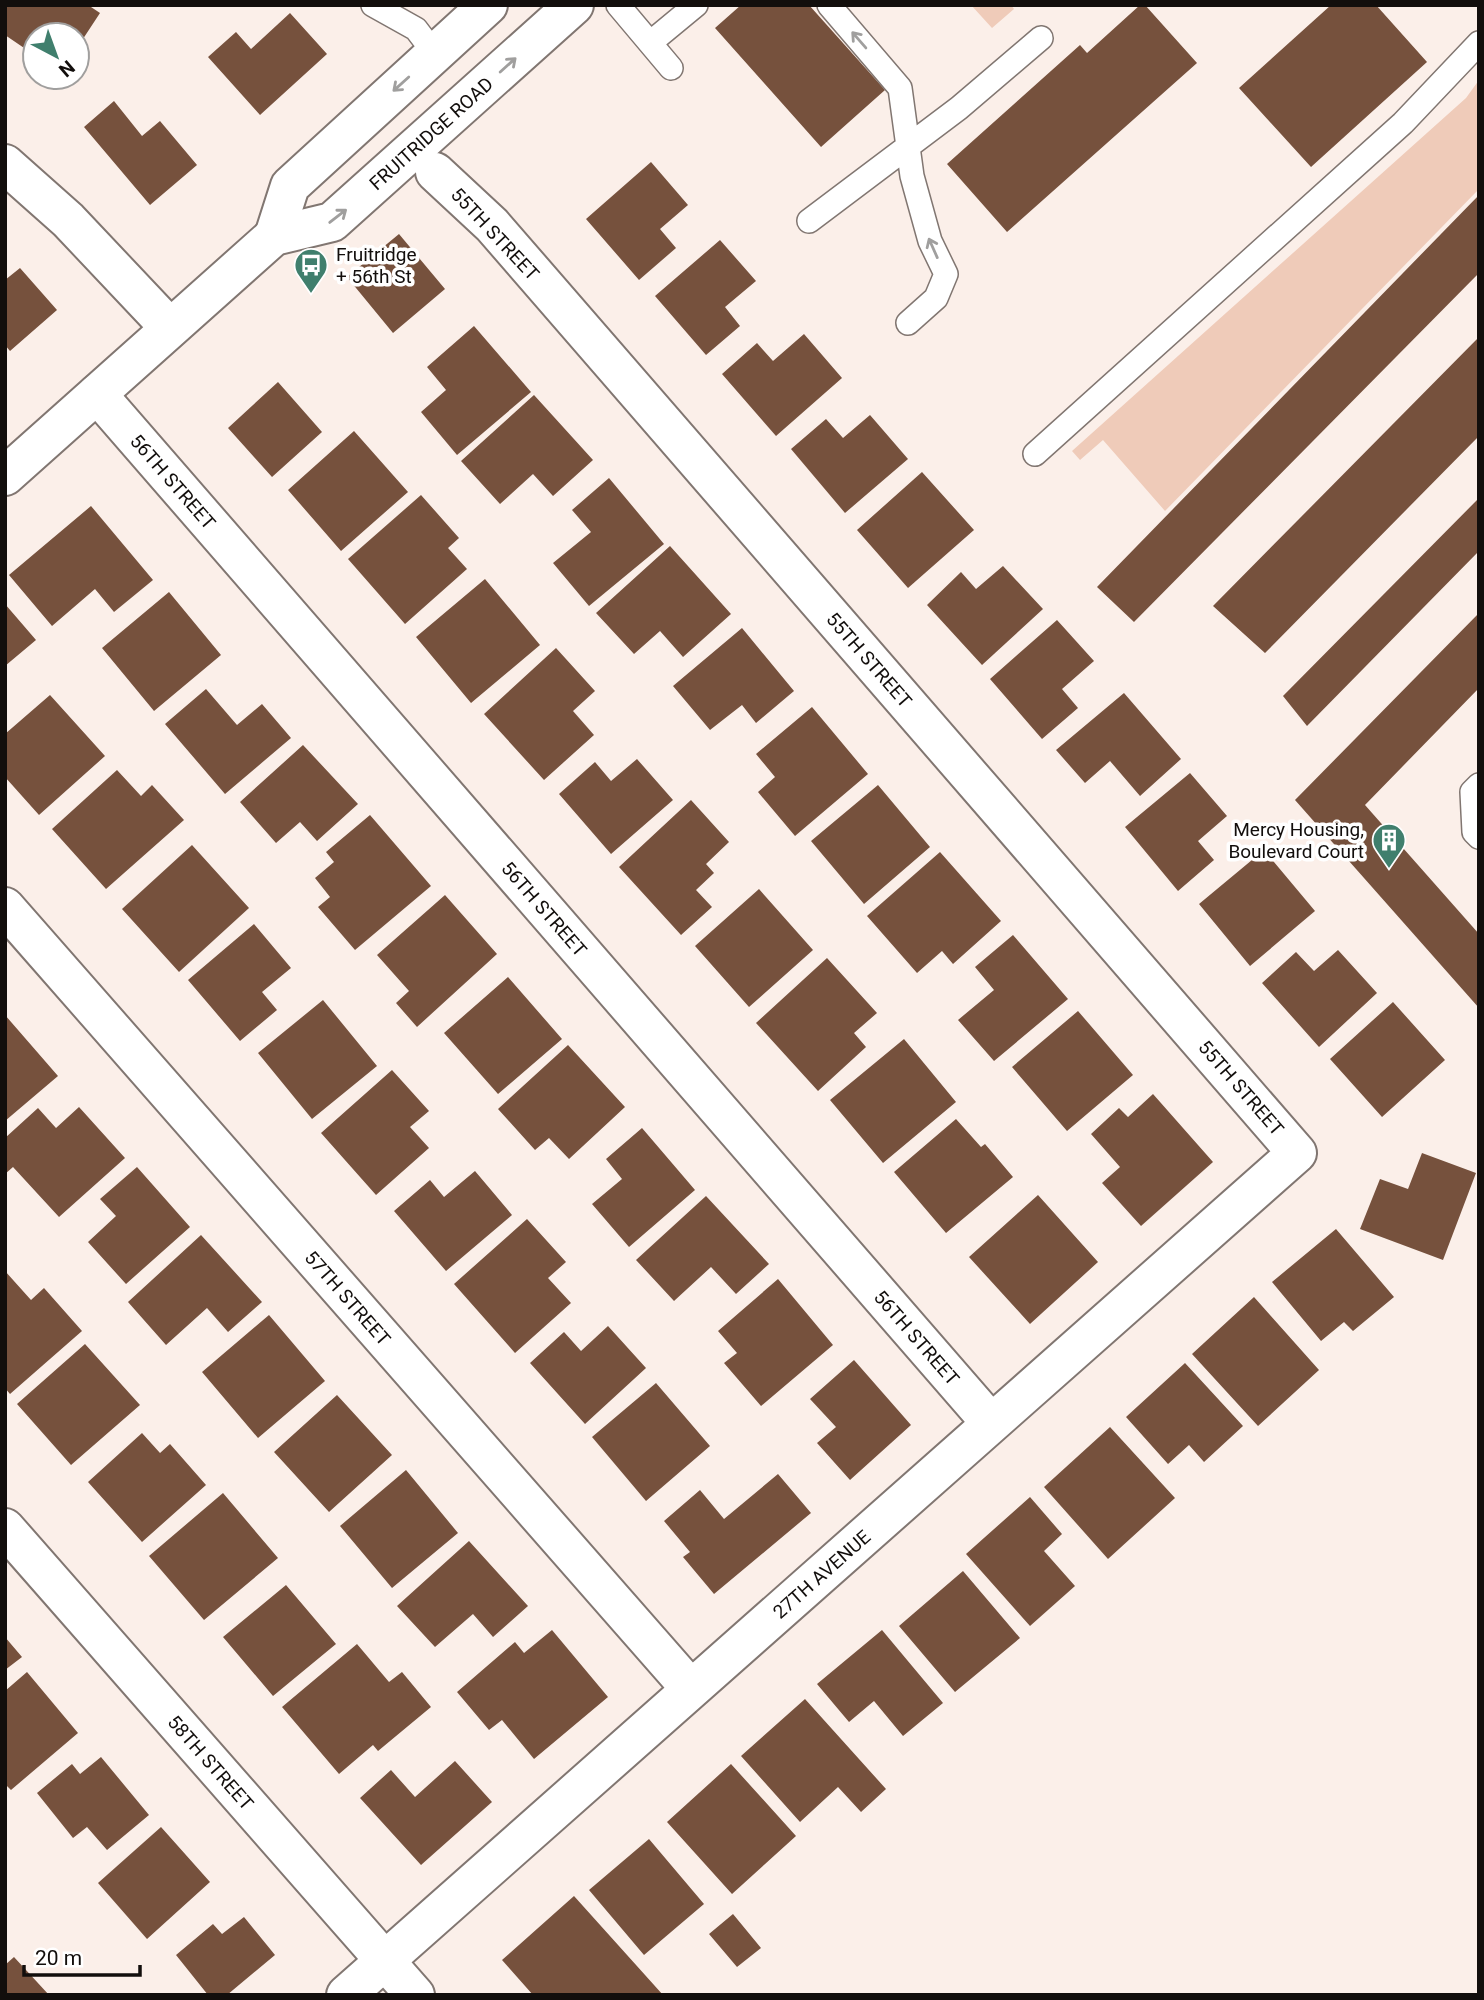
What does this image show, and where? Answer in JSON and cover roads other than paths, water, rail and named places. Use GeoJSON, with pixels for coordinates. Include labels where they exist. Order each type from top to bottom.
{"type":"FeatureCollection","features":[{"type":"Feature","properties":{"kind":"street"},"geometry":{"type":"LineString","coordinates":[[274,236],[290,186],[488,5]]}},
{"type":"Feature","properties":{"kind":"street","name":"FRUITRIDGE ROAD"},"geometry":{"type":"LineString","coordinates":[[5,476],[274,236],[332,222],[574,5]]}},
{"type":"Feature","properties":{"kind":"street"},"geometry":{"type":"LineString","coordinates":[[5,164],[68,220],[170,328]]}},
{"type":"Feature","properties":{"kind":"street","name":"55TH STREET"},"geometry":{"type":"LineString","coordinates":[[435,172],[492,225],[1297,1153]]}},
{"type":"Feature","properties":{"kind":"street","name":"56TH STREET"},"geometry":{"type":"LineString","coordinates":[[97,394],[991,1423]]}},
{"type":"Feature","properties":{"kind":"street","name":"57TH STREET"},"geometry":{"type":"LineString","coordinates":[[5,907],[690,1688]]}},
{"type":"Feature","properties":{"kind":"street","name":"27TH AVENUE"},"geometry":{"type":"LineString","coordinates":[[346,1995],[1297,1153]]}},
{"type":"Feature","properties":{"kind":"street","name":"58TH STREET"},"geometry":{"type":"LineString","coordinates":[[5,1528],[415,1995]]}},
{"type":"Feature","properties":{"kind":"lane"},"geometry":{"type":"LineString","coordinates":[[373,5],[416,29],[435,54]]}},
{"type":"Feature","properties":{"kind":"lane"},"geometry":{"type":"LineString","coordinates":[[618,5],[671,68]]}},
{"type":"Feature","properties":{"kind":"lane"},"geometry":{"type":"LineString","coordinates":[[650,43],[696,5]]}},
{"type":"Feature","properties":{"kind":"lane"},"geometry":{"type":"LineString","coordinates":[[829,5],[900,88],[912,176],[929,241],[946,274],[936,298],[908,323]]}},
{"type":"Feature","properties":{"kind":"lane"},"geometry":{"type":"LineString","coordinates":[[809,221],[908,146],[1041,38]]}},
{"type":"Feature","properties":{"kind":"lane"},"geometry":{"type":"LineString","coordinates":[[1035,454],[1404,123],[1479,43]]}},
{"type":"Feature","properties":{"kind":"lane"},"geometry":{"type":"LineString","coordinates":[[1479,785],[1472,792],[1474,832],[1479,838]]}},
{"type":"Feature","properties":{"kind":"place","name":"Fruitridge + 56th St"},"geometry":{"type":"Point","coordinates":[311,295]}},
{"type":"Feature","properties":{"kind":"place","name":"Mercy Housing, Boulevard Court"},"geometry":{"type":"Point","coordinates":[1389,870]}}]}
